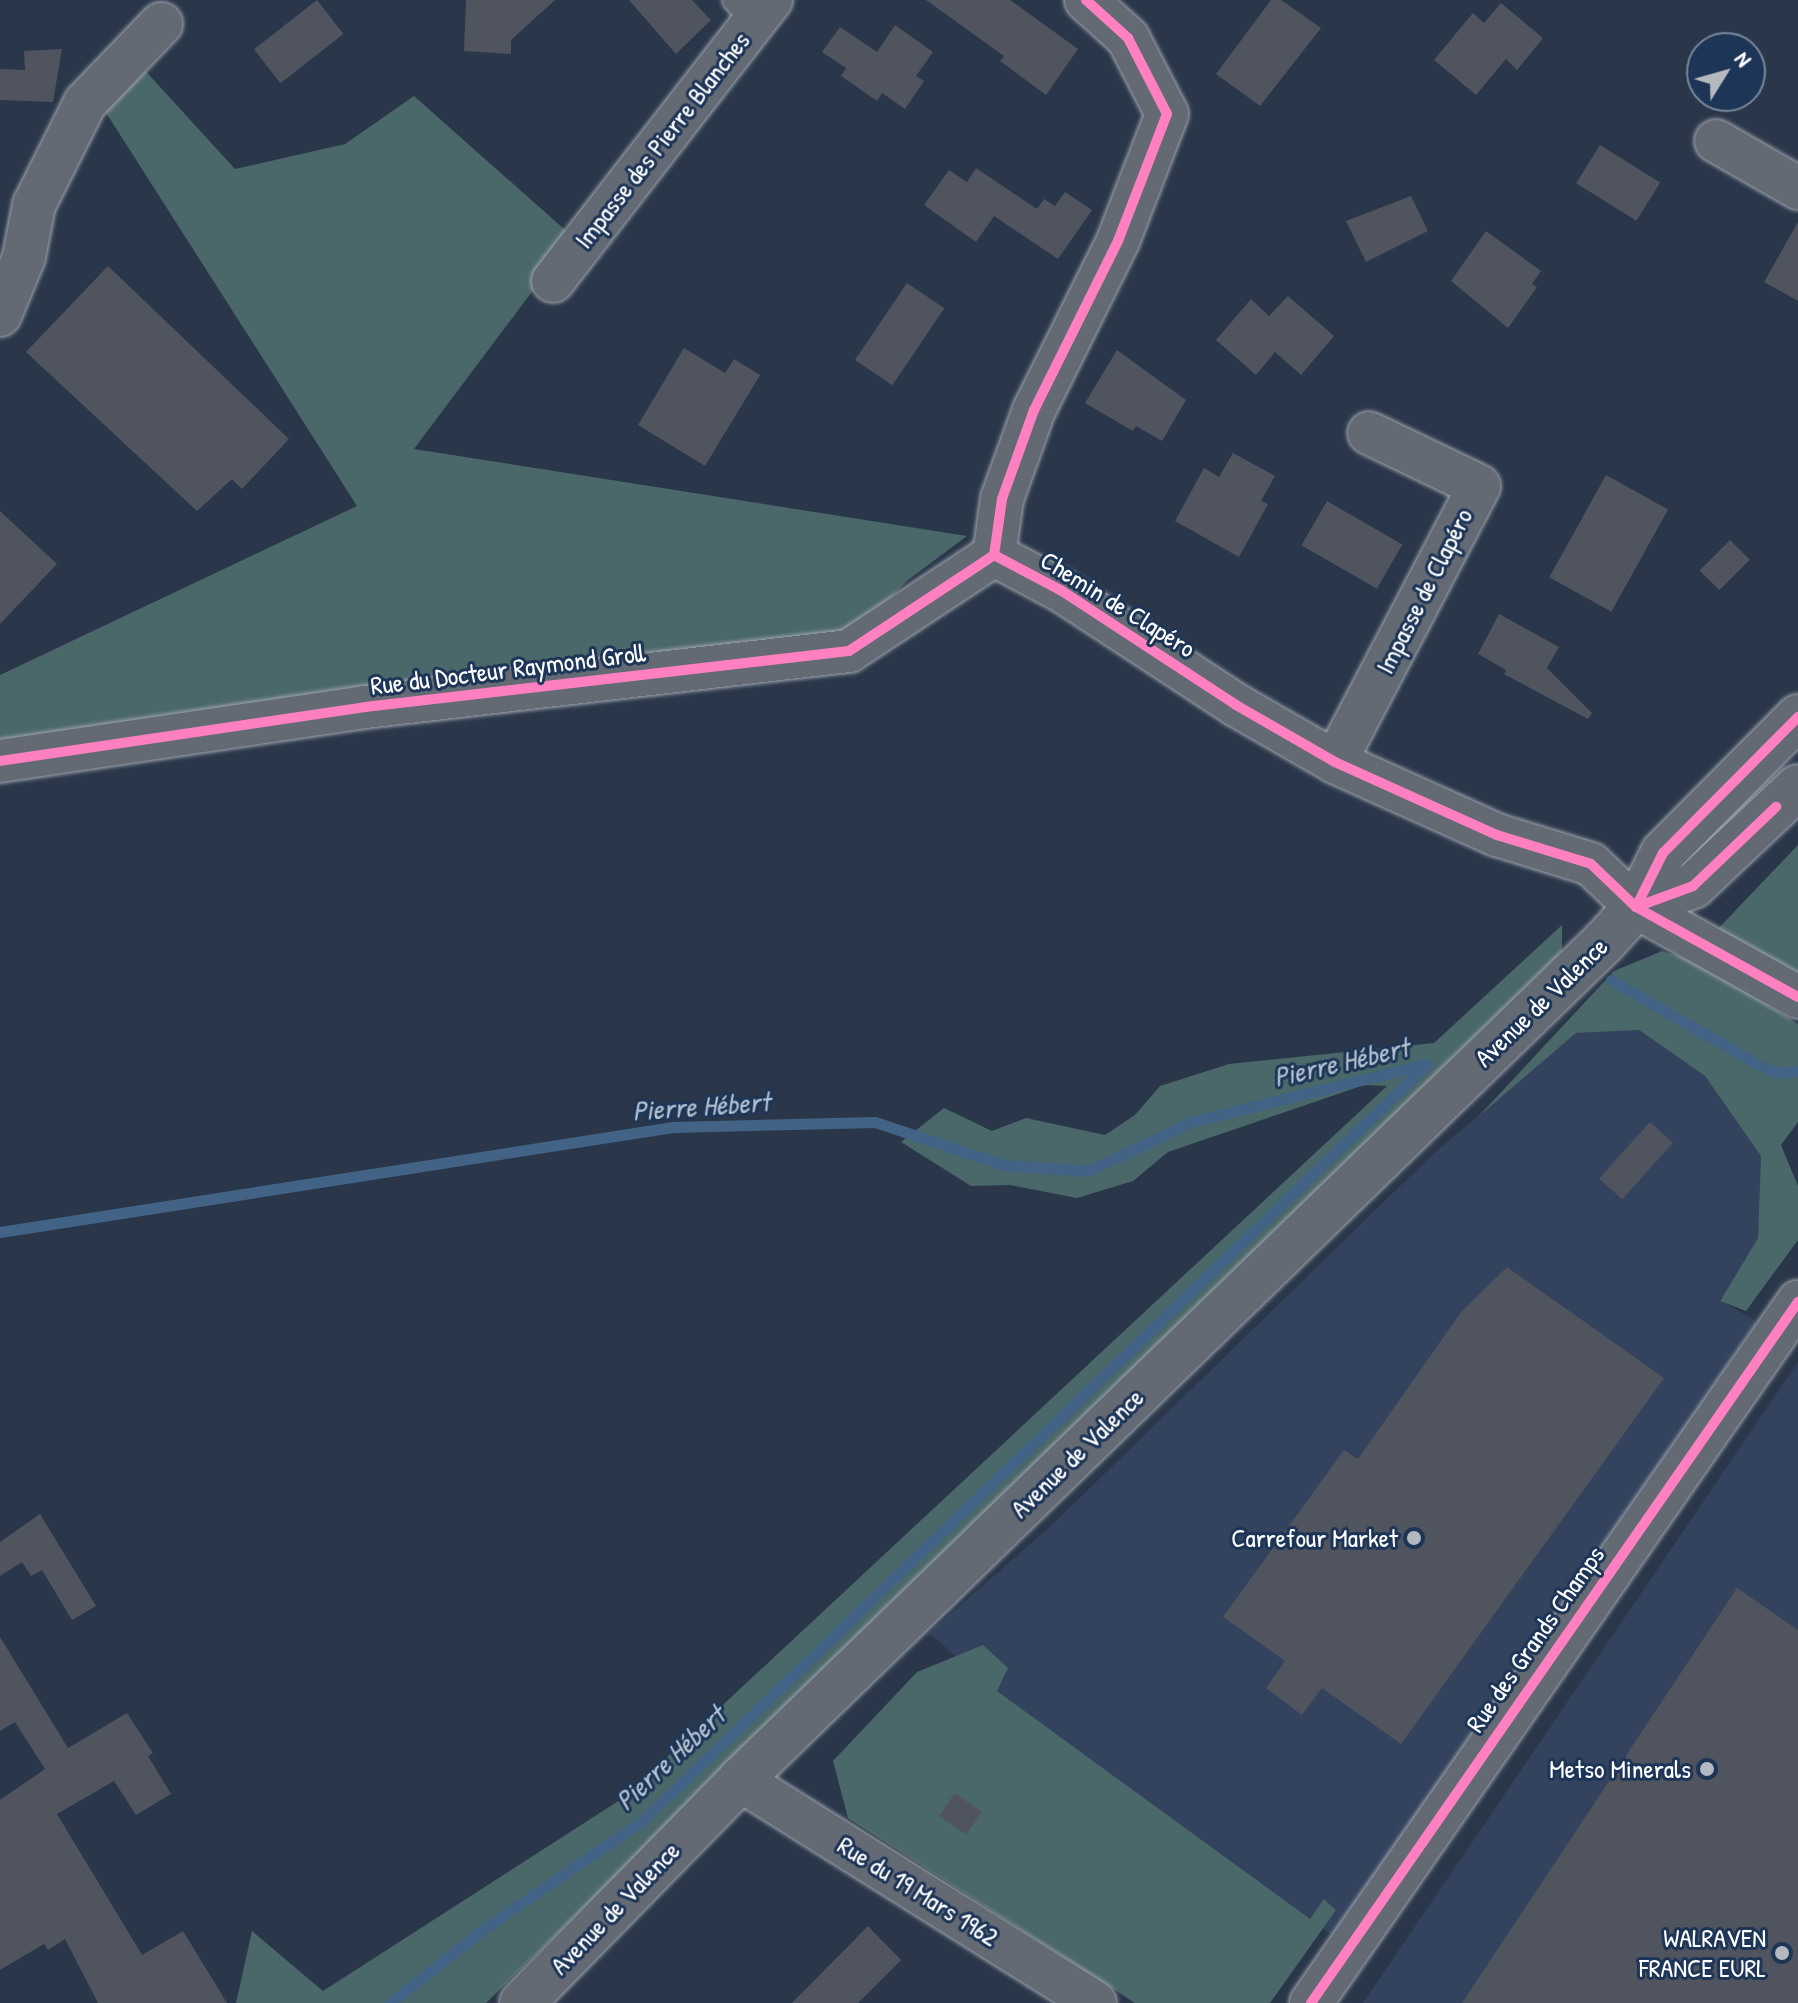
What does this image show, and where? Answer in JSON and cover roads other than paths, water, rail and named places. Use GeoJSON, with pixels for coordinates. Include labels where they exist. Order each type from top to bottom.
{"type":"FeatureCollection","features":[{"type":"Feature","properties":{"kind":"main road","name":"Avenue de Valence"},"geometry":{"type":"LineString","coordinates":[[522,2003],[740,1780],[1636,907],[1663,853],[1794,727]]}},
{"type":"Feature","properties":{"kind":"main road","name":"Avenue de Valence"},"geometry":{"type":"LineString","coordinates":[[1636,907],[1693,886],[1798,787]]}},
{"type":"Feature","properties":{"kind":"street"},"geometry":{"type":"LineString","coordinates":[[994,555],[1002,499],[1034,410],[1118,241],[1167,114],[1128,38],[1086,0]]}},
{"type":"Feature","properties":{"kind":"street","name":"Impasse des Pierre Blanches"},"geometry":{"type":"LineString","coordinates":[[553,281],[753,7]]}},
{"type":"Feature","properties":{"kind":"street"},"geometry":{"type":"LineString","coordinates":[[0,315],[24,257],[34,205],[85,103],[161,24]]}},
{"type":"Feature","properties":{"kind":"street"},"geometry":{"type":"LineString","coordinates":[[1716,141],[1798,188]]}},
{"type":"Feature","properties":{"kind":"street","name":"Impasse de Clapéro"},"geometry":{"type":"LineString","coordinates":[[1335,762],[1479,486],[1369,433]]}},
{"type":"Feature","properties":{"kind":"street","name":"Rue du Docteur Raymond Groll"},"geometry":{"type":"LineString","coordinates":[[0,761],[365,707],[849,651],[994,555]]}},
{"type":"Feature","properties":{"kind":"street","name":"Chemin de Clapéro"},"geometry":{"type":"LineString","coordinates":[[994,555],[1062,591],[1236,705],[1335,762],[1497,835],[1591,864],[1636,907],[1798,997]]}},
{"type":"Feature","properties":{"kind":"street","name":"Rue des Grands Champs"},"geometry":{"type":"LineString","coordinates":[[1311,2003],[1798,1302]]}},
{"type":"Feature","properties":{"kind":"street","name":"Rue du 19 Mars 1962"},"geometry":{"type":"LineString","coordinates":[[740,1780],[1095,2003]]}},
{"type":"Feature","properties":{"kind":"waterway","name":"Pierre Hébert"},"geometry":{"type":"LineString","coordinates":[[1611,980],[1759,1065],[1778,1073],[1798,1071]]}},
{"type":"Feature","properties":{"kind":"waterway","name":"Pierre Hébert"},"geometry":{"type":"LineString","coordinates":[[0,1232],[673,1127],[875,1122],[1004,1165],[1088,1171],[1191,1122],[1426,1064]]}},
{"type":"Feature","properties":{"kind":"waterway","name":"Pierre Hébert"},"geometry":{"type":"LineString","coordinates":[[390,2003],[485,1928],[642,1821],[1426,1065]]}},
{"type":"Feature","properties":{"kind":"place","name":"Carrefour Market"},"geometry":{"type":"Point","coordinates":[1414,1538]}},
{"type":"Feature","properties":{"kind":"place","name":"Metso Minerals"},"geometry":{"type":"Point","coordinates":[1707,1769]}},
{"type":"Feature","properties":{"kind":"place","name":"WALRAVEN FRANCE EURL"},"geometry":{"type":"Point","coordinates":[1782,1953]}}]}
